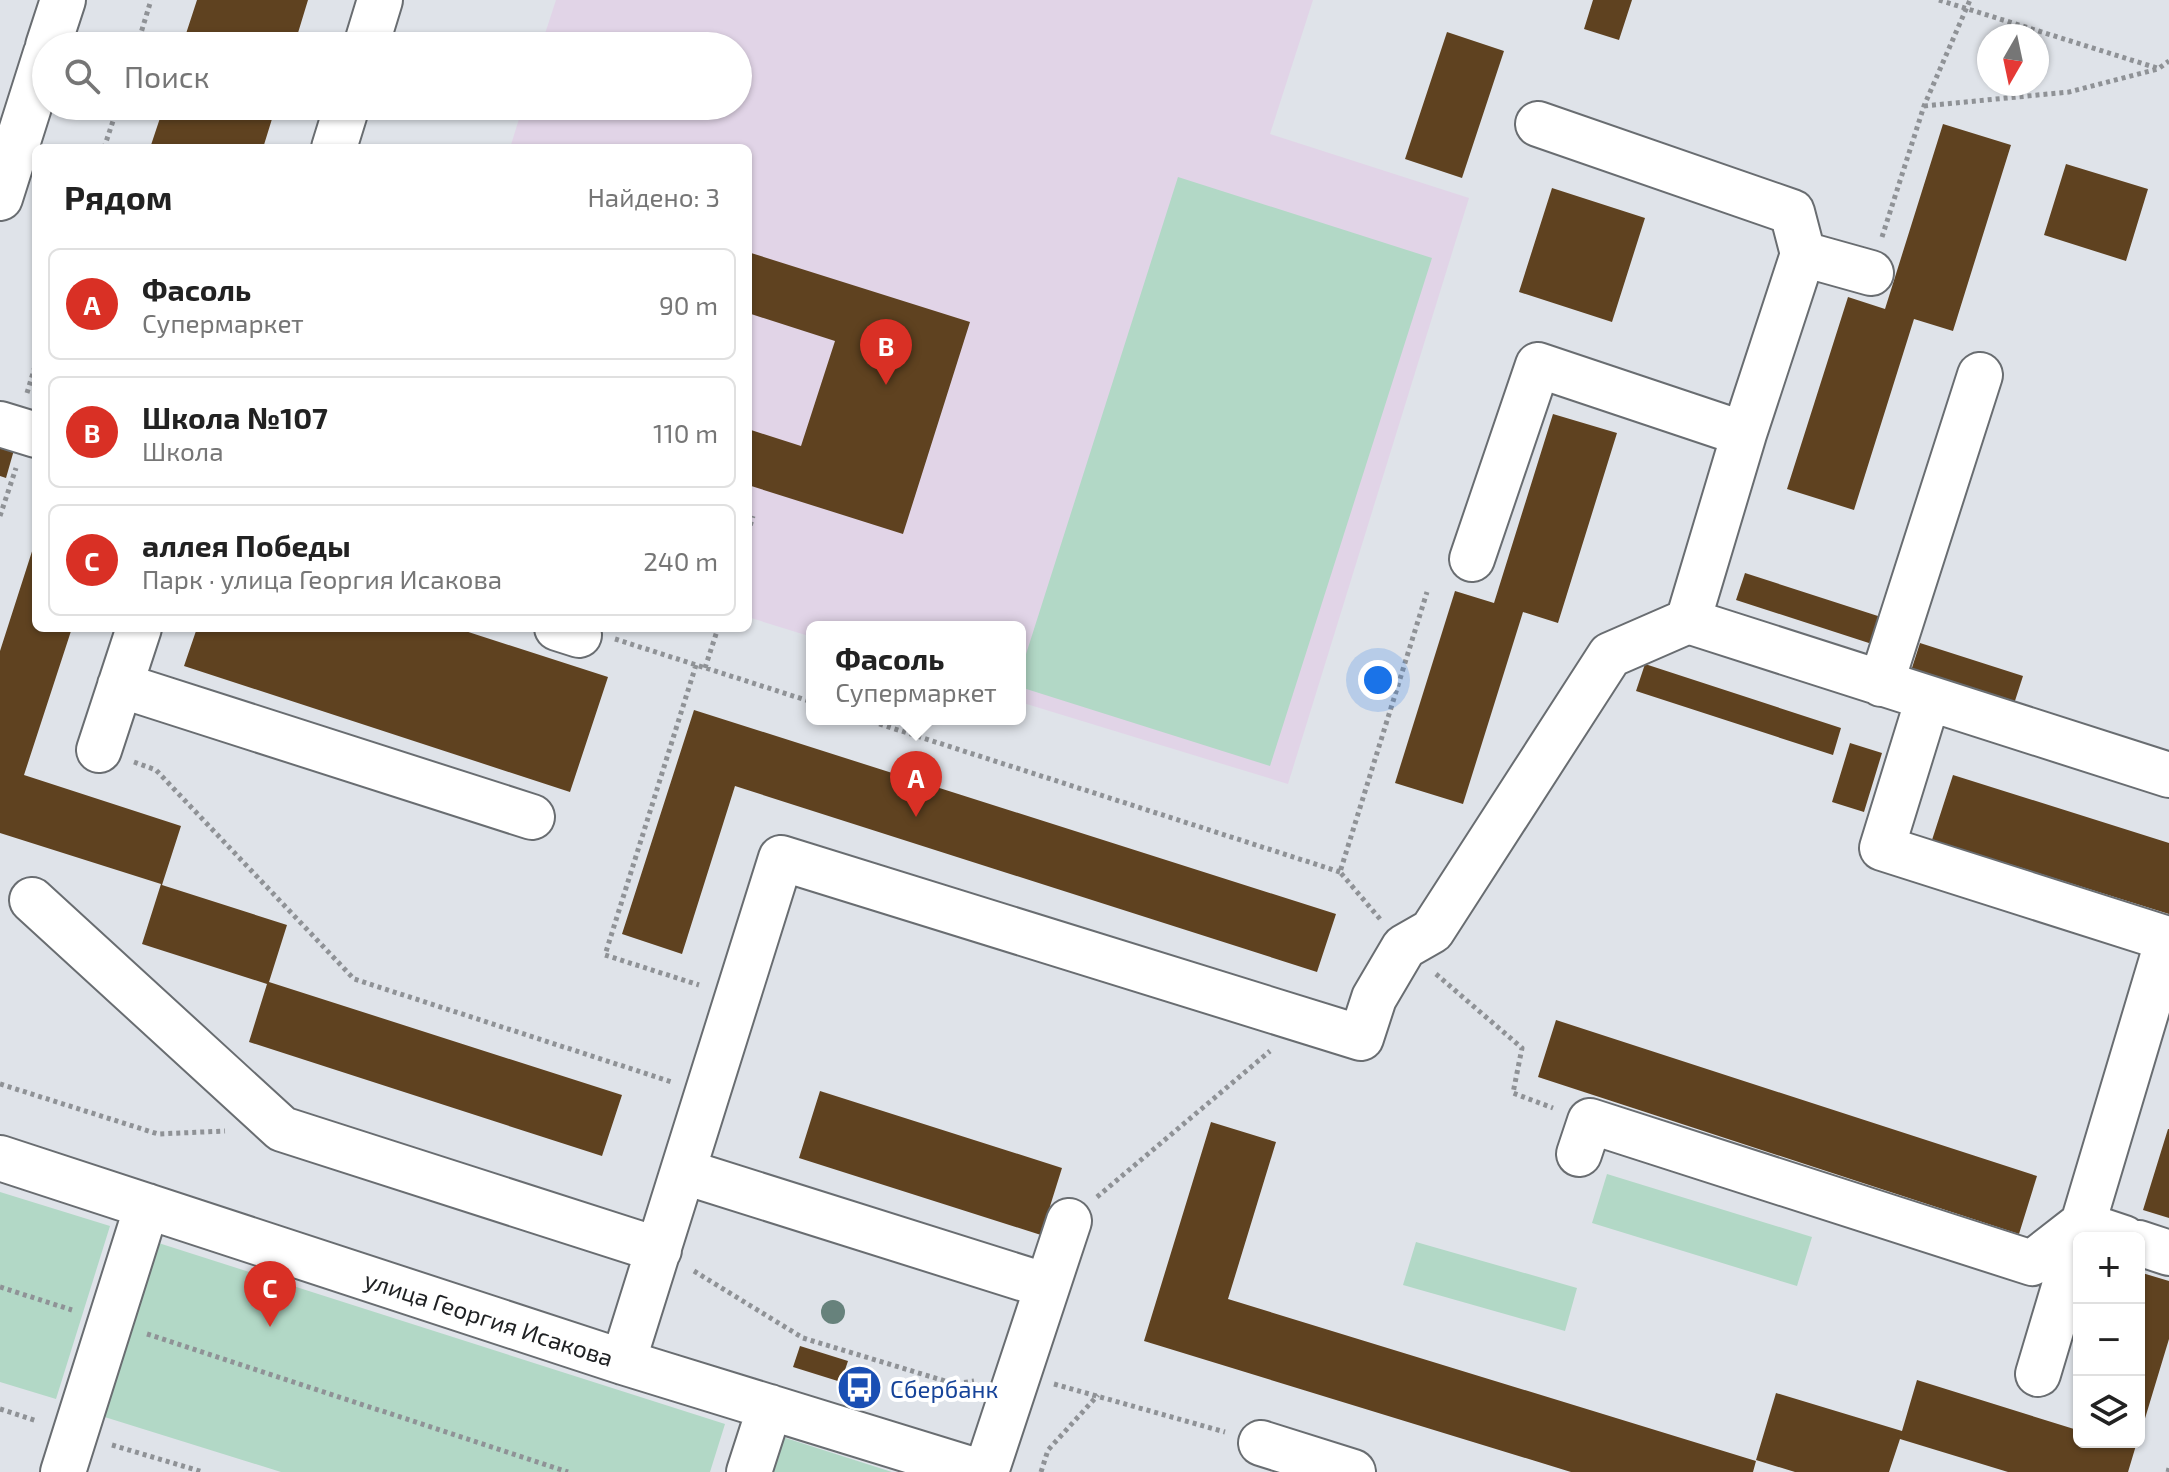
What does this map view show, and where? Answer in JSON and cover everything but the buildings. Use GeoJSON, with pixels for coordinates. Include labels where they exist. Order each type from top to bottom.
{"type":"FeatureCollection","features":[{"type":"Feature","properties":{"kind":"street"},"geometry":{"type":"LineString","coordinates":[[53,32],[63,0]]}},
{"type":"Feature","properties":{"kind":"street"},"geometry":{"type":"LineString","coordinates":[[370,32],[380,0]]}},
{"type":"Feature","properties":{"kind":"street"},"geometry":{"type":"LineString","coordinates":[[0,198],[32,97]]}},
{"type":"Feature","properties":{"kind":"street"},"geometry":{"type":"LineString","coordinates":[[335,144],[343,120]]}},
{"type":"Feature","properties":{"kind":"street"},"geometry":{"type":"LineString","coordinates":[[1538,124],[1792,212],[1803,254],[1744,434],[1688,621]]}},
{"type":"Feature","properties":{"kind":"street"},"geometry":{"type":"LineString","coordinates":[[1803,254],[1871,273]]}},
{"type":"Feature","properties":{"kind":"street"},"geometry":{"type":"LineString","coordinates":[[1472,559],[1538,365],[1744,434]]}},
{"type":"Feature","properties":{"kind":"street"},"geometry":{"type":"LineString","coordinates":[[1881,684],[1980,375]]}},
{"type":"Feature","properties":{"kind":"street"},"geometry":{"type":"LineString","coordinates":[[623,1362],[781,858],[1361,1038],[1374,998],[1404,947],[1432,931],[1610,655],[1688,621],[1928,699],[2168,771]]}},
{"type":"Feature","properties":{"kind":"street"},"geometry":{"type":"LineString","coordinates":[[99,750],[138,632]]}},
{"type":"Feature","properties":{"kind":"street"},"geometry":{"type":"LineString","coordinates":[[120,685],[532,817]]}},
{"type":"Feature","properties":{"kind":"street"},"geometry":{"type":"LineString","coordinates":[[1928,699],[1882,848],[2168,939],[2038,1374]]}},
{"type":"Feature","properties":{"kind":"street"},"geometry":{"type":"LineString","coordinates":[[32,900],[282,1129],[659,1250]]}},
{"type":"Feature","properties":{"kind":"street"},"geometry":{"type":"LineString","coordinates":[[1584,1137],[2032,1263],[2082,1224]]}},
{"type":"Feature","properties":{"kind":"street","name":"улица Георгия Исакова"},"geometry":{"type":"LineString","coordinates":[[0,1158],[623,1362],[980,1472]]}},
{"type":"Feature","properties":{"kind":"street"},"geometry":{"type":"LineString","coordinates":[[685,1172],[1047,1286]]}},
{"type":"Feature","properties":{"kind":"street"},"geometry":{"type":"LineString","coordinates":[[63,1472],[147,1206]]}},
{"type":"Feature","properties":{"kind":"street"},"geometry":{"type":"LineString","coordinates":[[986,1472],[1069,1221]]}},
{"type":"Feature","properties":{"kind":"street"},"geometry":{"type":"LineString","coordinates":[[2082,1224],[2106,1232]]}},
{"type":"Feature","properties":{"kind":"street"},"geometry":{"type":"LineString","coordinates":[[2145,1245],[2169,1253]]}},
{"type":"Feature","properties":{"kind":"street"},"geometry":{"type":"LineString","coordinates":[[749,1472],[770,1407]]}},
{"type":"Feature","properties":{"kind":"street"},"geometry":{"type":"LineString","coordinates":[[1261,1443],[1353,1472]]}},
{"type":"Feature","properties":{"kind":"path"},"geometry":{"type":"LineString","coordinates":[[141,32],[151,0]]}},
{"type":"Feature","properties":{"kind":"path"},"geometry":{"type":"LineString","coordinates":[[1939,0],[2158,69]]}},
{"type":"Feature","properties":{"kind":"path"},"geometry":{"type":"LineString","coordinates":[[1871,273],[1924,106],[1970,0]]}},
{"type":"Feature","properties":{"kind":"path"},"geometry":{"type":"LineString","coordinates":[[1924,106],[2069,92],[2158,69],[2169,61]]}},
{"type":"Feature","properties":{"kind":"path"},"geometry":{"type":"LineString","coordinates":[[105,144],[113,120]]}},
{"type":"Feature","properties":{"kind":"path"},"geometry":{"type":"LineString","coordinates":[[0,516],[21,431]]}},
{"type":"Feature","properties":{"kind":"path"},"geometry":{"type":"LineString","coordinates":[[1340,872],[1427,592]]}},
{"type":"Feature","properties":{"kind":"path"},"geometry":{"type":"LineString","coordinates":[[705,668],[717,632]]}},
{"type":"Feature","properties":{"kind":"path"},"geometry":{"type":"LineString","coordinates":[[582,634],[696,665],[806,700]]}},
{"type":"Feature","properties":{"kind":"path"},"geometry":{"type":"LineString","coordinates":[[696,665],[605,955],[739,998]]}},
{"type":"Feature","properties":{"kind":"path"},"geometry":{"type":"LineString","coordinates":[[883,725],[1340,872],[1404,947],[1522,1048],[1513,1093],[1584,1137]]}},
{"type":"Feature","properties":{"kind":"path"},"geometry":{"type":"LineString","coordinates":[[99,750],[156,770],[354,979],[709,1094]]}},
{"type":"Feature","properties":{"kind":"path"},"geometry":{"type":"LineString","coordinates":[[1069,1221],[1304,1021]]}},
{"type":"Feature","properties":{"kind":"path"},"geometry":{"type":"LineString","coordinates":[[0,1084],[158,1134],[282,1129]]}},
{"type":"Feature","properties":{"kind":"path"},"geometry":{"type":"LineString","coordinates":[[659,1250],[803,1338],[955,1384],[1018,1375],[1261,1443]]}},
{"type":"Feature","properties":{"kind":"path"},"geometry":{"type":"LineString","coordinates":[[0,1287],[568,1472]]}},
{"type":"Feature","properties":{"kind":"path"},"geometry":{"type":"LineString","coordinates":[[1041,1472],[1048,1450],[1098,1395]]}},
{"type":"Feature","properties":{"kind":"shaded area"},"geometry":{"type":"Polygon","coordinates":[[[556,0],[1313,0],[1270,134],[1469,198],[1288,784],[1026,704],[1026,621],[806,621],[806,635],[752,618],[752,144],[511,144],[519,120],[752,120],[752,32],[546,32],[556,0]]]}},
{"type":"Feature","properties":{"kind":"green space"},"geometry":{"type":"Polygon","coordinates":[[[1178,177],[1432,258],[1270,766],[1026,689],[1026,654],[1178,177]]]}},
{"type":"Feature","properties":{"kind":"green space"},"geometry":{"type":"Polygon","coordinates":[[[1607,1174],[1812,1237],[1797,1286],[1592,1223],[1607,1174]]]}},
{"type":"Feature","properties":{"kind":"green space"},"geometry":{"type":"Polygon","coordinates":[[[0,1192],[110,1226],[56,1399],[0,1382],[0,1192]]]}},
{"type":"Feature","properties":{"kind":"green space"},"geometry":{"type":"Polygon","coordinates":[[[146,1239],[725,1424],[710,1472],[281,1472],[95,1414],[146,1239]]]}},
{"type":"Feature","properties":{"kind":"green space"},"geometry":{"type":"Polygon","coordinates":[[[1416,1242],[1577,1288],[1565,1331],[1403,1285],[1416,1242]]]}},
{"type":"Feature","properties":{"kind":"green space"},"geometry":{"type":"Polygon","coordinates":[[[770,1433],[892,1472],[759,1472],[770,1433]]]}},
{"type":"Feature","properties":{"kind":"place","name":"Школа №107"},"geometry":{"type":"Point","coordinates":[886,385]}},
{"type":"Feature","properties":{"kind":"place","name":"Фасоль"},"geometry":{"type":"Point","coordinates":[916,817]}},
{"type":"Feature","properties":{"kind":"place","name":"аллея Победы"},"geometry":{"type":"Point","coordinates":[270,1327]}},
{"type":"Feature","properties":{"kind":"place","name":"Сбербанк"},"geometry":{"type":"Point","coordinates":[859,1388]}}]}
